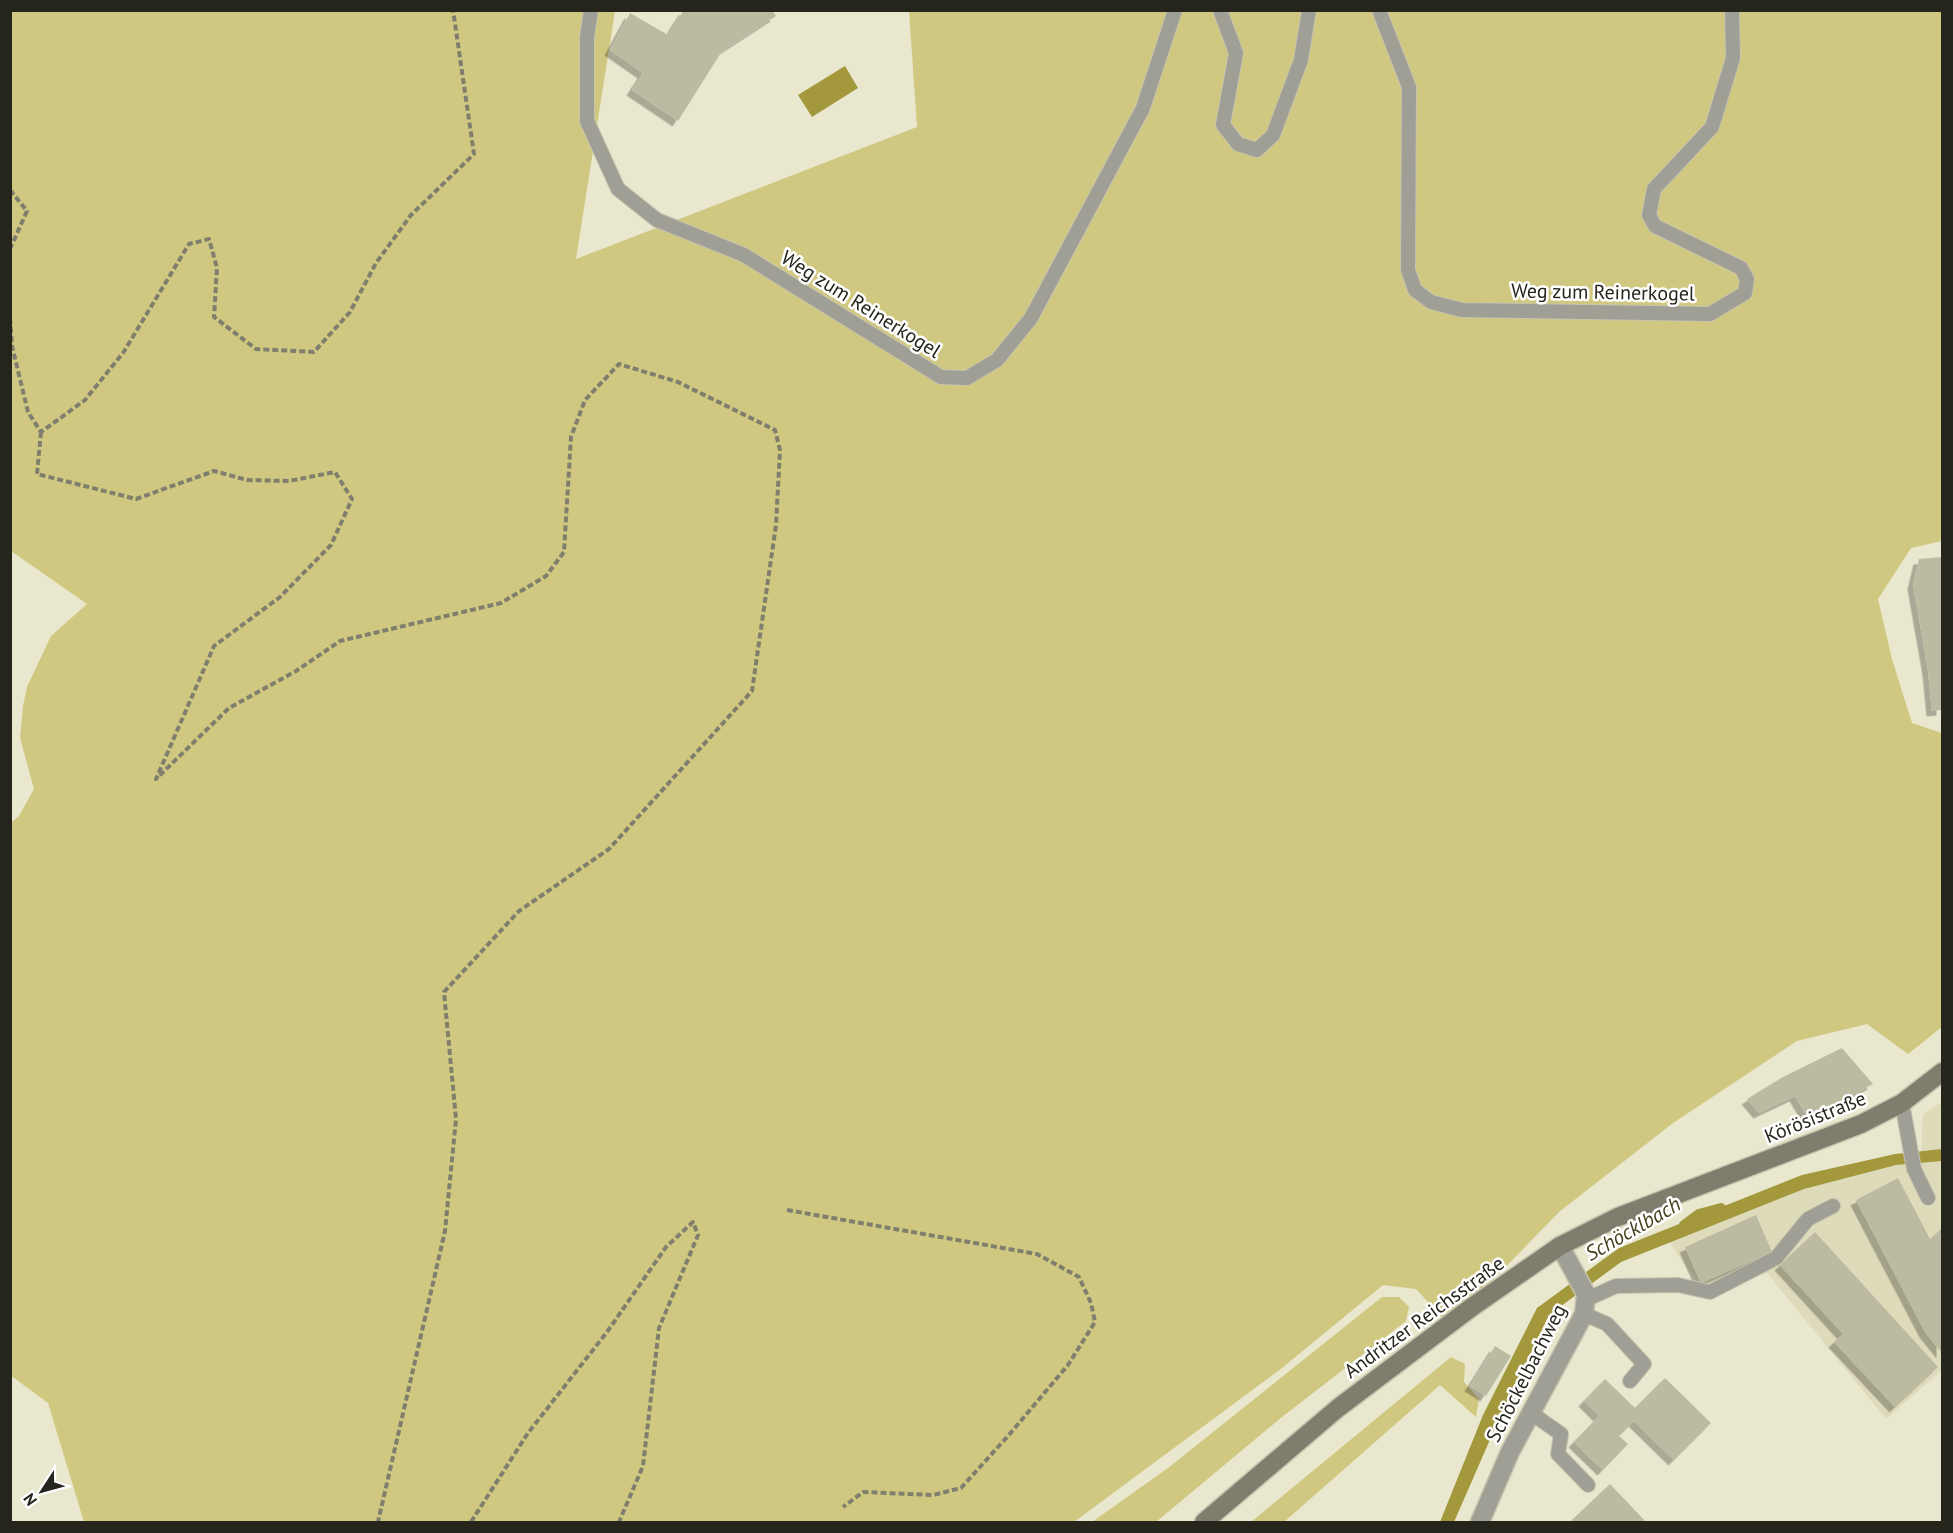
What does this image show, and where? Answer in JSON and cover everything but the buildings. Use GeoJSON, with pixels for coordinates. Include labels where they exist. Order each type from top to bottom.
{"type":"FeatureCollection","features":[{"type":"Feature","properties":{"kind":"main road","name":"Körösistraße"},"geometry":{"type":"LineString","coordinates":[[1695,1187],[1861,1124],[1902,1103],[1942,1072]]}},
{"type":"Feature","properties":{"kind":"main road","name":"Andritzer Reichsstraße"},"geometry":{"type":"LineString","coordinates":[[1204,1522],[1338,1408],[1472,1307],[1560,1246],[1618,1216],[1695,1187]]}},
{"type":"Feature","properties":{"kind":"street","name":"Schöckelbachweg"},"geometry":{"type":"LineString","coordinates":[[1480,1522],[1510,1452],[1585,1302],[1574,1270],[1560,1246]]}},
{"type":"Feature","properties":{"kind":"lane","name":"Weg zum Reinerkogel"},"geometry":{"type":"LineString","coordinates":[[591,10],[587,37],[587,121],[618,189],[657,220],[744,255],[941,377],[967,378],[997,360],[1031,318],[1143,108],[1175,10]]}},
{"type":"Feature","properties":{"kind":"lane"},"geometry":{"type":"LineString","coordinates":[[1220,10],[1236,53],[1223,126],[1238,144],[1257,150],[1273,135],[1301,60],[1309,10]]}},
{"type":"Feature","properties":{"kind":"lane","name":"Weg zum Reinerkogel"},"geometry":{"type":"LineString","coordinates":[[1379,10],[1408,87],[1408,270],[1415,290],[1431,302],[1462,310],[1710,314],[1744,293],[1747,279],[1741,268],[1655,226],[1648,215],[1654,189],[1712,127],[1733,58],[1732,10]]}},
{"type":"Feature","properties":{"kind":"lane"},"geometry":{"type":"LineString","coordinates":[[1902,1103],[1914,1169],[1928,1197]]}},
{"type":"Feature","properties":{"kind":"lane"},"geometry":{"type":"LineString","coordinates":[[1630,1381],[1644,1364],[1585,1302],[1616,1286],[1678,1285],[1710,1292],[1776,1258],[1808,1219],[1833,1206]]}},
{"type":"Feature","properties":{"kind":"lane"},"geometry":{"type":"LineString","coordinates":[[1531,1413],[1561,1434],[1558,1454],[1588,1485]]}},
{"type":"Feature","properties":{"kind":"path"},"geometry":{"type":"LineString","coordinates":[[41,432],[85,400],[123,353],[189,244],[209,239],[217,268],[214,317],[256,349],[314,351],[350,312],[376,263],[411,215],[474,154],[453,10]]}},
{"type":"Feature","properties":{"kind":"path"},"geometry":{"type":"LineString","coordinates":[[10,190],[27,211],[10,249]]}},
{"type":"Feature","properties":{"kind":"path"},"geometry":{"type":"LineString","coordinates":[[10,318],[12,346],[28,412],[41,432],[37,474],[136,499],[214,471],[247,480],[290,481],[335,472],[352,500],[331,545],[280,597],[214,646],[156,778],[229,708],[296,671],[340,641],[501,603],[546,576],[564,552],[571,437],[585,400],[619,364],[678,382],[775,430],[780,450],[776,525],[752,692],[609,849],[519,911],[444,993],[456,1119],[446,1231],[378,1522]]}},
{"type":"Feature","properties":{"kind":"path"},"geometry":{"type":"LineString","coordinates":[[787,1210],[1037,1254],[1079,1277],[1091,1303],[1095,1322],[1068,1365],[961,1488],[933,1495],[863,1492],[843,1507]]}},
{"type":"Feature","properties":{"kind":"path"},"geometry":{"type":"LineString","coordinates":[[471,1522],[528,1433],[607,1332],[666,1246],[693,1222],[698,1235],[659,1328],[648,1404],[643,1466],[619,1522]]}},
{"type":"Feature","properties":{"kind":"shaded area"},"geometry":{"type":"Polygon","coordinates":[[[10,11],[615,11],[576,259],[917,127],[909,11],[1942,11],[1942,541],[1911,548],[1878,599],[1892,659],[1912,723],[1942,733],[1942,1027],[1908,1054],[1867,1024],[1797,1041],[1673,1123],[1559,1212],[1449,1325],[1416,1289],[1383,1285],[1282,1368],[1074,1522],[84,1522],[48,1403],[10,1375],[11,823],[19,816],[34,789],[20,738],[27,687],[51,636],[87,604],[11,551],[10,11]]]}},
{"type":"Feature","properties":{"kind":"shaded area"},"geometry":{"type":"Polygon","coordinates":[[[845,66],[858,88],[812,117],[798,95],[845,66]]]}},
{"type":"Feature","properties":{"kind":"shaded area"},"geometry":{"type":"Polygon","coordinates":[[[1942,1102],[1942,1370],[1886,1419],[1767,1273],[1703,1291],[1666,1237],[1806,1184],[1921,1155],[1923,1114],[1942,1102]]]}},
{"type":"Feature","properties":{"kind":"shaded area","name":"Schöcklbach"},"geometry":{"type":"Polygon","coordinates":[[[1942,1149],[1942,1161],[1896,1165],[1804,1189],[1621,1262],[1549,1315],[1499,1419],[1454,1522],[1440,1522],[1483,1415],[1537,1308],[1619,1248],[1802,1175],[1895,1154],[1942,1149]]]}},
{"type":"Feature","properties":{"kind":"shaded area"},"geometry":{"type":"Polygon","coordinates":[[[1382,1297],[1399,1297],[1409,1307],[1406,1321],[1282,1417],[1156,1522],[1092,1522],[1168,1468],[1382,1297]]]}},
{"type":"Feature","properties":{"kind":"shaded area"},"geometry":{"type":"Polygon","coordinates":[[[1451,1357],[1465,1364],[1464,1382],[1479,1399],[1476,1417],[1440,1385],[1284,1522],[1251,1522],[1451,1357]]]}},
{"type":"Feature","properties":{"kind":"waterway","name":"Schöcklbach"},"geometry":{"type":"LineString","coordinates":[[1684,1225],[1699,1214],[1721,1208]]}}]}
